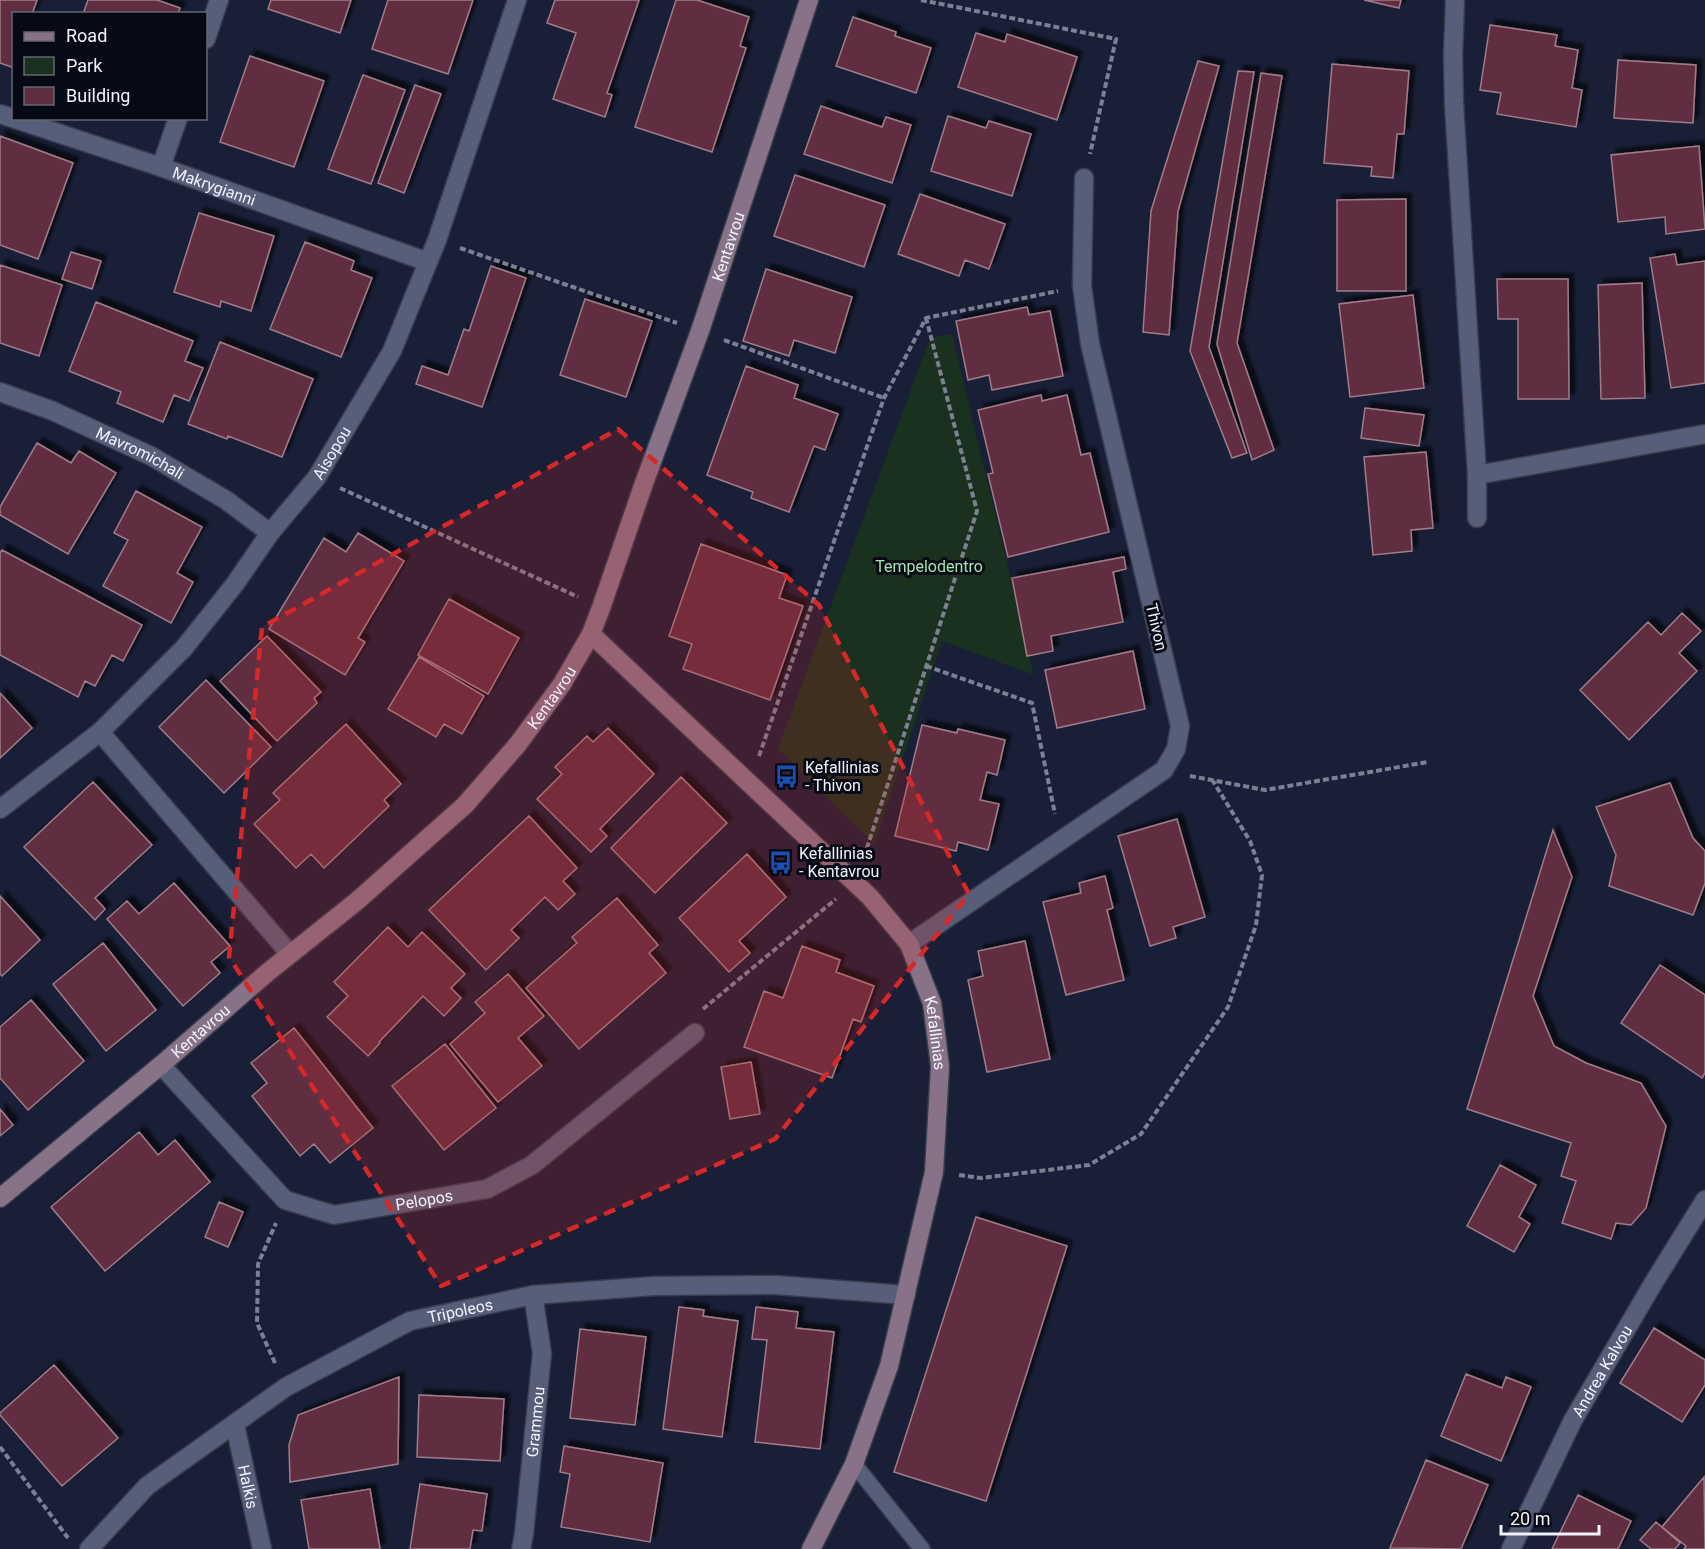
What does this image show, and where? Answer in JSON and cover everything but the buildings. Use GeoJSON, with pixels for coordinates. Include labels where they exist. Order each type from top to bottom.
{"type":"FeatureCollection","features":[{"type":"Feature","properties":{"kind":"street"},"geometry":{"type":"LineString","coordinates":[[207,36],[219,0]]}},
{"type":"Feature","properties":{"kind":"street","name":"Aisopou"},"geometry":{"type":"LineString","coordinates":[[0,808],[100,732],[184,648],[235,584],[270,534],[317,477],[392,351],[437,240],[517,0]]}},
{"type":"Feature","properties":{"kind":"street","name":"Kentavrou"},"geometry":{"type":"LineString","coordinates":[[0,1198],[161,1065],[290,954],[357,901],[465,804],[518,744],[562,684],[591,634],[601,608],[700,331],[809,0]]}},
{"type":"Feature","properties":{"kind":"street"},"geometry":{"type":"LineString","coordinates":[[1455,0],[1454,104],[1478,518]]}},
{"type":"Feature","properties":{"kind":"street","name":"Makrygianni"},"geometry":{"type":"LineString","coordinates":[[18,120],[161,167],[428,262]]}},
{"type":"Feature","properties":{"kind":"street"},"geometry":{"type":"LineString","coordinates":[[161,167],[177,120]]}},
{"type":"Feature","properties":{"kind":"street","name":"Thivon"},"geometry":{"type":"LineString","coordinates":[[909,944],[1164,770],[1176,749],[1180,726],[1090,345],[1082,286],[1084,178]]}},
{"type":"Feature","properties":{"kind":"street","name":"Mavromichali"},"geometry":{"type":"LineString","coordinates":[[0,392],[52,411],[151,456],[226,500],[270,534]]}},
{"type":"Feature","properties":{"kind":"street"},"geometry":{"type":"LineString","coordinates":[[1477,475],[1705,434]]}},
{"type":"Feature","properties":{"kind":"street","name":"Kefallinias"},"geometry":{"type":"LineString","coordinates":[[591,634],[870,897],[909,944],[932,1003],[940,1066],[934,1172],[889,1366],[854,1464],[811,1549]]}},
{"type":"Feature","properties":{"kind":"street"},"geometry":{"type":"LineString","coordinates":[[100,732],[290,954]]}},
{"type":"Feature","properties":{"kind":"street","name":"Pelopos"},"geometry":{"type":"LineString","coordinates":[[285,1200],[334,1215],[487,1189],[532,1165],[695,1033]]}},
{"type":"Feature","properties":{"kind":"street"},"geometry":{"type":"LineString","coordinates":[[161,1065],[285,1200]]}},
{"type":"Feature","properties":{"kind":"street","name":"Andrea Kalvou"},"geometry":{"type":"LineString","coordinates":[[1510,1549],[1574,1420],[1654,1282],[1705,1200]]}},
{"type":"Feature","properties":{"kind":"street","name":"Tripoleos"},"geometry":{"type":"LineString","coordinates":[[89,1549],[147,1486],[286,1387],[410,1321],[533,1295],[654,1286],[776,1285],[906,1295]]}},
{"type":"Feature","properties":{"kind":"street","name":"Grammou"},"geometry":{"type":"LineString","coordinates":[[521,1549],[542,1353],[533,1295]]}},
{"type":"Feature","properties":{"kind":"street","name":"Halkis"},"geometry":{"type":"LineString","coordinates":[[235,1425],[262,1549]]}},
{"type":"Feature","properties":{"kind":"lane"},"geometry":{"type":"LineString","coordinates":[[854,1464],[922,1549]]}},
{"type":"Feature","properties":{"kind":"path"},"geometry":{"type":"LineString","coordinates":[[921,0],[1116,39],[1084,178]]}},
{"type":"Feature","properties":{"kind":"path"},"geometry":{"type":"LineString","coordinates":[[437,240],[885,398]]}},
{"type":"Feature","properties":{"kind":"path"},"geometry":{"type":"LineString","coordinates":[[926,318],[1082,286]]}},
{"type":"Feature","properties":{"kind":"path"},"geometry":{"type":"LineString","coordinates":[[750,783],[885,398],[926,318]]}},
{"type":"Feature","properties":{"kind":"path"},"geometry":{"type":"LineString","coordinates":[[695,1033],[690,1020],[855,883],[977,511],[926,318]]}},
{"type":"Feature","properties":{"kind":"path"},"geometry":{"type":"LineString","coordinates":[[317,477],[601,608]]}},
{"type":"Feature","properties":{"kind":"path"},"geometry":{"type":"LineString","coordinates":[[926,666],[1032,703],[1061,841]]}},
{"type":"Feature","properties":{"kind":"path"},"geometry":{"type":"LineString","coordinates":[[1164,770],[1265,790],[1428,762]]}},
{"type":"Feature","properties":{"kind":"path"},"geometry":{"type":"LineString","coordinates":[[934,1172],[981,1178],[1089,1165],[1141,1134],[1228,1007],[1256,925],[1262,875],[1250,841],[1213,780]]}},
{"type":"Feature","properties":{"kind":"path"},"geometry":{"type":"LineString","coordinates":[[285,1200],[258,1264],[257,1323],[286,1387]]}},
{"type":"Feature","properties":{"kind":"path"},"geometry":{"type":"LineString","coordinates":[[0,1447],[70,1540]]}},
{"type":"Feature","properties":{"kind":"highlighted area"},"geometry":{"type":"Polygon","coordinates":[[[618,429],[819,605],[969,894],[775,1139],[441,1286],[229,957],[262,627],[618,429]]]}},
{"type":"Feature","properties":{"kind":"green space","name":"Tempelodentro"},"geometry":{"type":"Polygon","coordinates":[[[952,334],[1034,675],[942,641],[874,844],[778,749],[930,338],[952,334]]]}},
{"type":"Feature","properties":{"kind":"place","name":"Kefallinias - Thivon"},"geometry":{"type":"Point","coordinates":[787,776]}},
{"type":"Feature","properties":{"kind":"place","name":"Kefallinias - Kentavrou"},"geometry":{"type":"Point","coordinates":[781,862]}}]}
